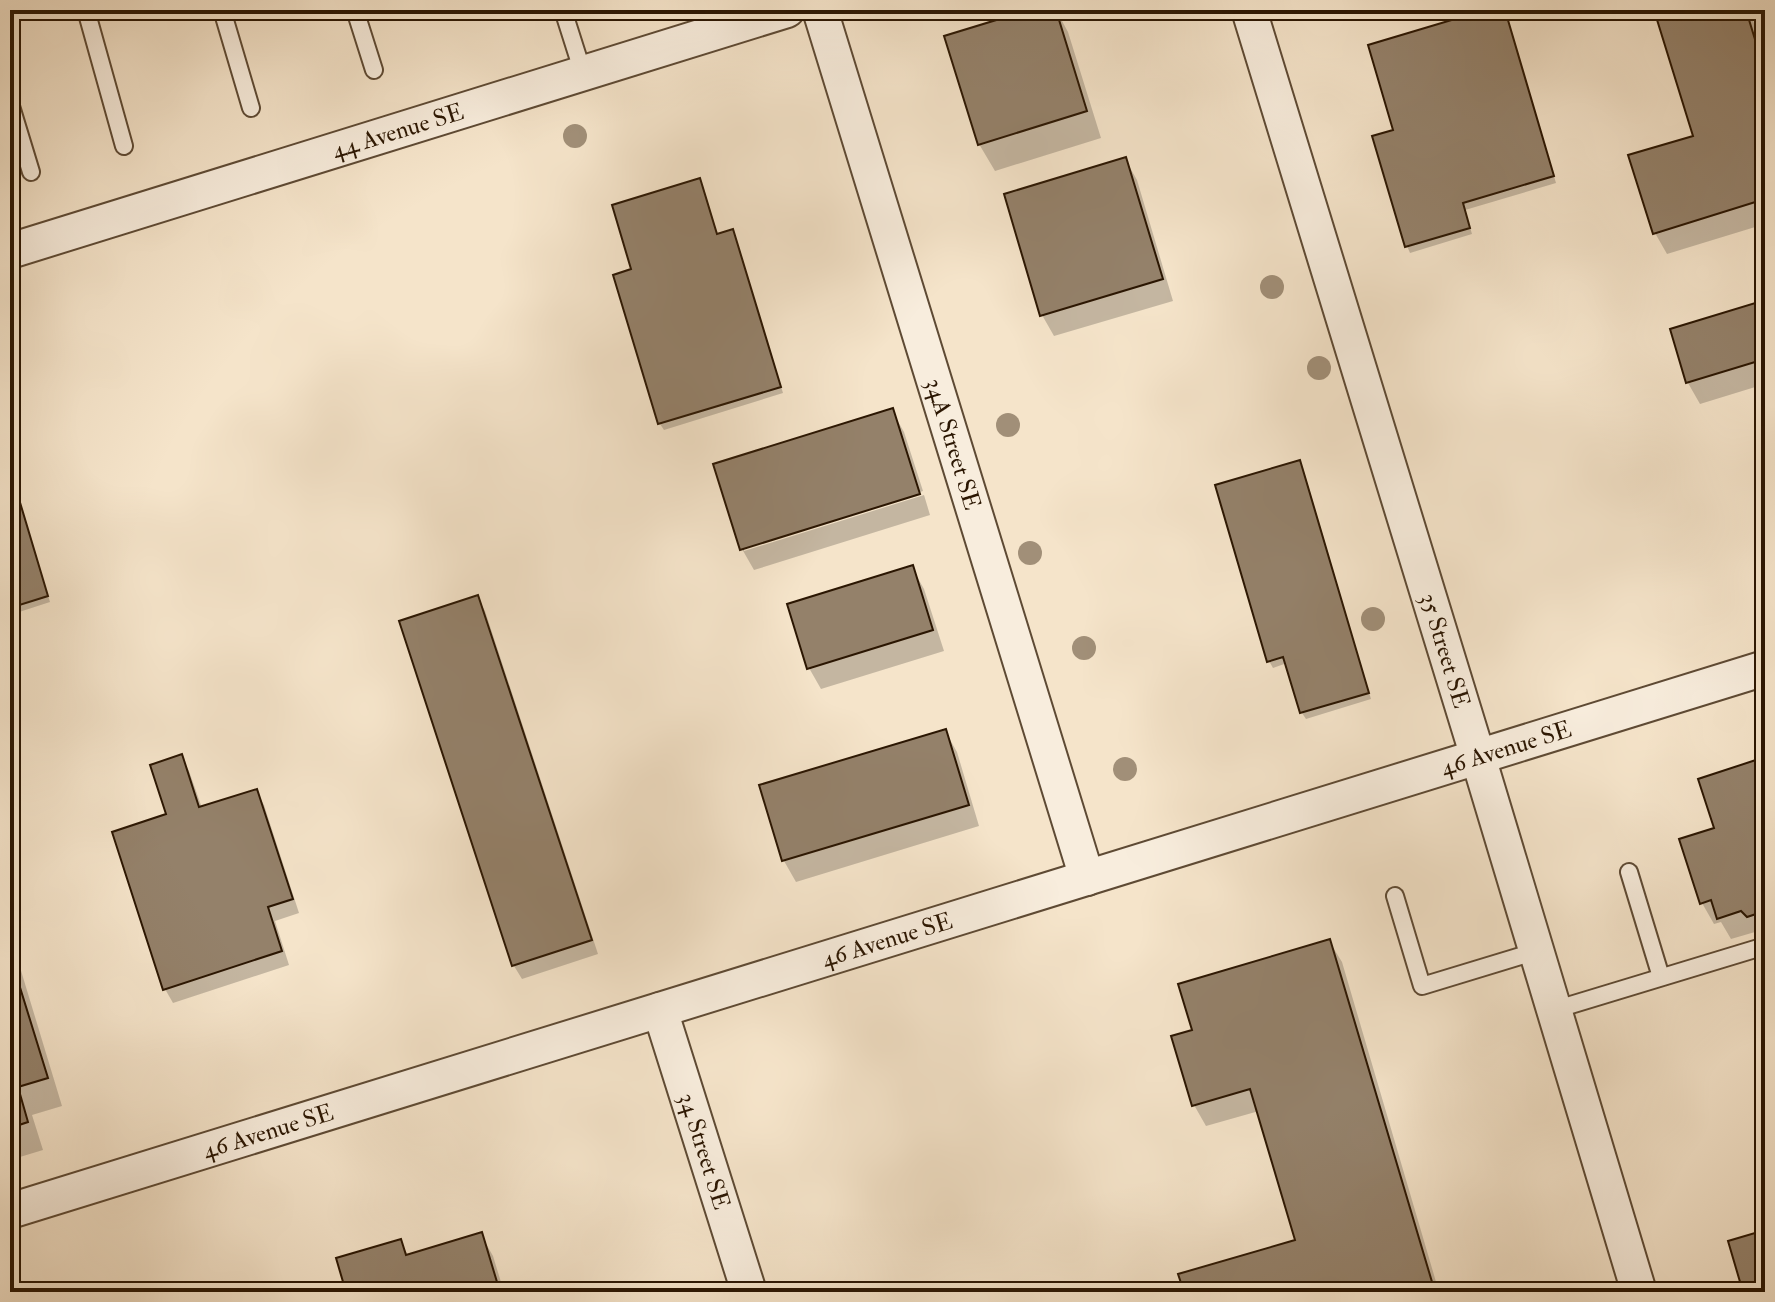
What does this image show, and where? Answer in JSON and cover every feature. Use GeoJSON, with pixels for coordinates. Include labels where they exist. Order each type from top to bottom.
{"type":"FeatureCollection","features":[{"type":"Feature","properties":{"kind":"street","name":"44 Avenue SE"},"geometry":{"type":"LineString","coordinates":[[10,251],[787,10]]}},
{"type":"Feature","properties":{"kind":"street","name":"34A Street SE"},"geometry":{"type":"LineString","coordinates":[[820,10],[1087,878]]}},
{"type":"Feature","properties":{"kind":"street","name":"35 Street SE"},"geometry":{"type":"LineString","coordinates":[[1249,10],[1639,1292]]}},
{"type":"Feature","properties":{"kind":"street","name":"46 Avenue SE"},"geometry":{"type":"LineString","coordinates":[[10,1211],[1765,668]]}},
{"type":"Feature","properties":{"kind":"street","name":"34 Street SE"},"geometry":{"type":"LineString","coordinates":[[660,1010],[749,1292]]}},
{"type":"Feature","properties":{"kind":"lane"},"geometry":{"type":"LineString","coordinates":[[86,10],[124,146]]}},
{"type":"Feature","properties":{"kind":"lane"},"geometry":{"type":"LineString","coordinates":[[222,10],[251,108]]}},
{"type":"Feature","properties":{"kind":"lane"},"geometry":{"type":"LineString","coordinates":[[355,10],[374,70]]}},
{"type":"Feature","properties":{"kind":"lane"},"geometry":{"type":"LineString","coordinates":[[563,10],[583,73]]}},
{"type":"Feature","properties":{"kind":"lane"},"geometry":{"type":"LineString","coordinates":[[10,103],[31,172]]}},
{"type":"Feature","properties":{"kind":"lane"},"geometry":{"type":"LineString","coordinates":[[1629,872],[1661,977]]}},
{"type":"Feature","properties":{"kind":"lane"},"geometry":{"type":"LineString","coordinates":[[1395,896],[1422,986],[1537,951]]}},
{"type":"Feature","properties":{"kind":"lane"},"geometry":{"type":"LineString","coordinates":[[1554,1010],[1765,946]]}},
{"type":"Feature","properties":{"kind":"building"},"geometry":{"type":"Polygon","coordinates":[[[1029,10],[1056,10],[1087,111],[978,145],[944,36],[1029,10]]]}},
{"type":"Feature","properties":{"kind":"building"},"geometry":{"type":"Polygon","coordinates":[[[1485,10],[1505,10],[1554,176],[1463,203],[1470,228],[1405,247],[1372,136],[1393,130],[1368,45],[1485,10]]]}},
{"type":"Feature","properties":{"kind":"building"},"geometry":{"type":"Polygon","coordinates":[[[1654,10],[1746,10],[1765,72],[1765,199],[1653,234],[1628,155],[1693,136],[1654,10]]]}},
{"type":"Feature","properties":{"kind":"building"},"geometry":{"type":"Polygon","coordinates":[[[1126,157],[1163,279],[1040,316],[1004,194],[1126,157]]]}},
{"type":"Feature","properties":{"kind":"building"},"geometry":{"type":"Polygon","coordinates":[[[700,178],[717,234],[733,229],[781,387],[658,424],[613,275],[631,269],[612,205],[700,178]]]}},
{"type":"Feature","properties":{"kind":"building"},"geometry":{"type":"Polygon","coordinates":[[[1765,300],[1765,359],[1686,383],[1670,329],[1765,300]]]}},
{"type":"Feature","properties":{"kind":"building"},"geometry":{"type":"Polygon","coordinates":[[[893,408],[920,494],[740,550],[713,464],[893,408]]]}},
{"type":"Feature","properties":{"kind":"building"},"geometry":{"type":"Polygon","coordinates":[[[1300,460],[1369,693],[1300,713],[1283,657],[1267,662],[1215,485],[1300,460]]]}},
{"type":"Feature","properties":{"kind":"building"},"geometry":{"type":"Polygon","coordinates":[[[10,469],[48,596],[10,608],[10,469]]]}},
{"type":"Feature","properties":{"kind":"building"},"geometry":{"type":"Polygon","coordinates":[[[913,565],[933,630],[807,669],[787,604],[913,565]]]}},
{"type":"Feature","properties":{"kind":"building"},"geometry":{"type":"Polygon","coordinates":[[[478,595],[592,940],[512,966],[399,621],[478,595]]]}},
{"type":"Feature","properties":{"kind":"building"},"geometry":{"type":"Polygon","coordinates":[[[946,729],[969,805],[782,861],[759,785],[946,729]]]}},
{"type":"Feature","properties":{"kind":"building"},"geometry":{"type":"Polygon","coordinates":[[[182,754],[199,807],[257,789],[293,899],[268,907],[282,951],[163,990],[112,832],[166,814],[150,765],[182,754]]]}},
{"type":"Feature","properties":{"kind":"building"},"geometry":{"type":"Polygon","coordinates":[[[1765,757],[1765,911],[1747,917],[1741,911],[1717,919],[1711,900],[1700,904],[1679,839],[1714,828],[1698,779],[1765,757]]]}},
{"type":"Feature","properties":{"kind":"building"},"geometry":{"type":"Polygon","coordinates":[[[1330,939],[1435,1292],[1184,1292],[1178,1274],[1295,1240],[1250,1089],[1192,1106],[1171,1036],[1192,1030],[1178,984],[1330,939]]]}},
{"type":"Feature","properties":{"kind":"building"},"geometry":{"type":"Polygon","coordinates":[[[10,955],[48,1078],[18,1087],[28,1122],[10,1128],[10,955]]]}},
{"type":"Feature","properties":{"kind":"building"},"geometry":{"type":"Polygon","coordinates":[[[1765,1230],[1765,1292],[1743,1292],[1728,1241],[1765,1230]]]}},
{"type":"Feature","properties":{"kind":"building"},"geometry":{"type":"Polygon","coordinates":[[[482,1232],[500,1292],[346,1292],[336,1258],[401,1239],[406,1255],[482,1232]]]}}]}
